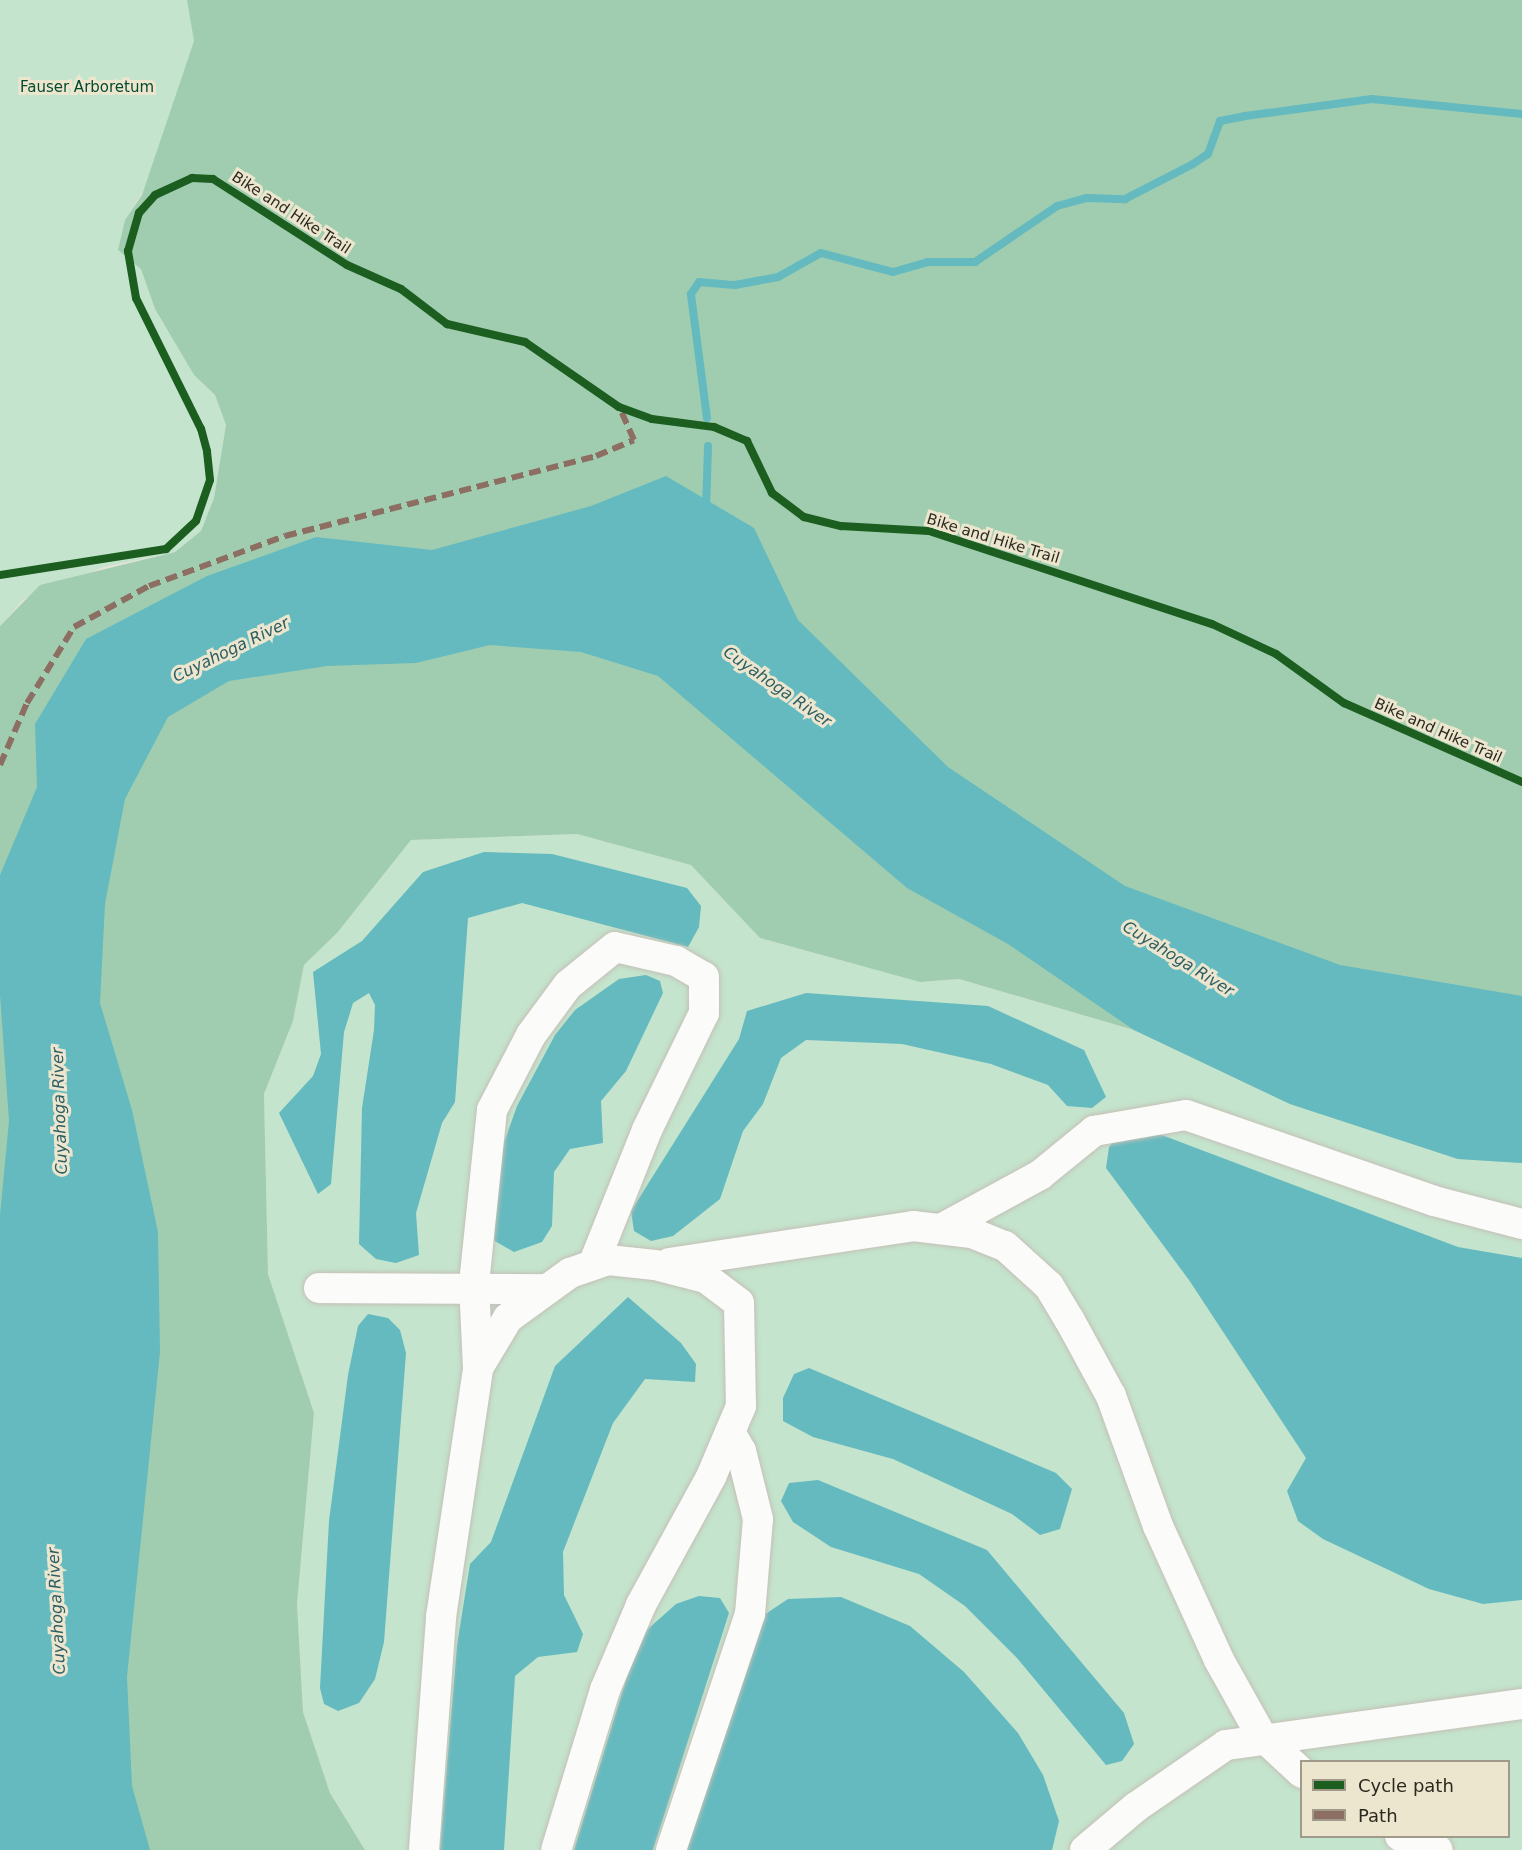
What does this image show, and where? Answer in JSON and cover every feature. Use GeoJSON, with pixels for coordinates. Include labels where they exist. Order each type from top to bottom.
{"type":"FeatureCollection","features":[{"type":"Feature","properties":{"kind":"lane"},"geometry":{"type":"LineString","coordinates":[[424,1850],[441,1617],[478,1368],[474,1289],[492,1110],[531,1035],[568,985],[615,947],[676,961],[704,977],[704,1013],[647,1130],[593,1265]]}},
{"type":"Feature","properties":{"kind":"lane"},"geometry":{"type":"LineString","coordinates":[[941,1229],[1040,1175],[1094,1131],[1186,1115],[1434,1201],[1522,1224]]}},
{"type":"Feature","properties":{"kind":"lane"},"geometry":{"type":"LineString","coordinates":[[655,1265],[879,1230],[941,1229],[1005,1246],[1049,1286],[1110,1396],[1158,1526],[1219,1660],[1267,1740],[1300,1771]]}},
{"type":"Feature","properties":{"kind":"lane"},"geometry":{"type":"LineString","coordinates":[[478,1368],[508,1318],[544,1289],[608,1260],[655,1265],[706,1278],[739,1303],[741,1406],[632,1626],[605,1690],[556,1850]]}},
{"type":"Feature","properties":{"kind":"lane"},"geometry":{"type":"LineString","coordinates":[[319,1288],[544,1289]]}},
{"type":"Feature","properties":{"kind":"lane"},"geometry":{"type":"LineString","coordinates":[[670,1850],[750,1614],[758,1519],[741,1451],[730,1432]]}},
{"type":"Feature","properties":{"kind":"lane"},"geometry":{"type":"LineString","coordinates":[[1085,1850],[1136,1807],[1226,1745],[1522,1704]]}},
{"type":"Feature","properties":{"kind":"lane"},"geometry":{"type":"LineString","coordinates":[[1405,1838],[1437,1850]]}},
{"type":"Feature","properties":{"kind":"green space","name":"Fauser Arboretum"},"geometry":{"type":"Polygon","coordinates":[[[0,0],[187,0],[192,6],[194,41],[145,188],[125,220],[155,309],[194,375],[215,395],[226,425],[214,498],[201,531],[175,552],[104,567],[24,599],[0,626],[0,0]]]}},
{"type":"Feature","properties":{"kind":"green space"},"geometry":{"type":"Polygon","coordinates":[[[187,0],[1522,0],[1522,1163],[1458,1159],[1290,1104],[1134,1030],[959,979],[920,982],[760,938],[691,865],[577,834],[411,840],[337,933],[304,965],[293,1021],[264,1094],[268,1274],[314,1413],[297,1604],[303,1712],[330,1793],[365,1850],[0,1850],[0,626],[40,585],[175,552],[201,531],[214,498],[226,425],[215,395],[194,375],[155,309],[141,269],[118,250],[125,220],[142,195],[194,41],[187,0]]]}},
{"type":"Feature","properties":{"kind":"green space"},"geometry":{"type":"Polygon","coordinates":[[[577,834],[692,865],[760,938],[920,982],[959,979],[1134,1030],[1290,1104],[1458,1159],[1522,1163],[1522,1850],[365,1850],[330,1793],[303,1712],[297,1604],[314,1413],[268,1274],[264,1094],[293,1021],[304,965],[337,933],[411,840],[577,834]]]}},
{"type":"Feature","properties":{"kind":"water","name":"Cuyahoga River"},"geometry":{"type":"Polygon","coordinates":[[[666,476],[754,528],[798,620],[948,767],[1125,886],[1340,965],[1522,996],[1522,1163],[1458,1159],[1290,1104],[1134,1030],[1008,944],[907,888],[658,676],[581,652],[490,645],[416,663],[327,666],[229,681],[168,717],[125,799],[105,904],[100,1003],[132,1110],[158,1232],[160,1352],[127,1677],[132,1786],[150,1850],[0,1850],[0,1215],[9,1121],[0,995],[0,875],[37,787],[35,724],[86,639],[207,576],[316,537],[432,550],[591,506],[666,476]]]}},
{"type":"Feature","properties":{"kind":"water"},"geometry":{"type":"Polygon","coordinates":[[[484,852],[552,854],[687,888],[701,906],[699,927],[688,947],[522,903],[468,918],[455,1102],[442,1123],[416,1213],[419,1255],[396,1263],[376,1259],[359,1244],[362,1108],[374,1030],[375,1005],[369,993],[353,1003],[344,1032],[331,1184],[318,1194],[279,1113],[313,1076],[321,1054],[313,972],[362,941],[423,872],[484,852]]]}},
{"type":"Feature","properties":{"kind":"water"},"geometry":{"type":"Polygon","coordinates":[[[646,975],[660,981],[663,993],[626,1071],[601,1101],[603,1143],[570,1149],[554,1172],[552,1226],[542,1242],[514,1252],[493,1240],[501,1151],[517,1106],[555,1035],[575,1010],[619,979],[646,975]]]}},
{"type":"Feature","properties":{"kind":"water"},"geometry":{"type":"Polygon","coordinates":[[[806,993],[988,1006],[1084,1050],[1106,1097],[1092,1108],[1067,1106],[1048,1085],[991,1064],[902,1044],[806,1040],[781,1058],[763,1104],[743,1131],[720,1199],[673,1236],[651,1241],[634,1231],[631,1211],[739,1039],[747,1011],[806,993]]]}},
{"type":"Feature","properties":{"kind":"water"},"geometry":{"type":"Polygon","coordinates":[[[1146,1129],[1458,1247],[1522,1258],[1522,1600],[1483,1604],[1429,1589],[1323,1539],[1298,1521],[1287,1491],[1306,1458],[1189,1280],[1106,1168],[1109,1147],[1120,1133],[1146,1129]]]}},
{"type":"Feature","properties":{"kind":"water"},"geometry":{"type":"Polygon","coordinates":[[[628,1297],[681,1343],[696,1364],[695,1382],[645,1379],[613,1423],[563,1552],[564,1595],[583,1634],[577,1652],[538,1657],[515,1676],[504,1850],[440,1850],[457,1645],[470,1564],[491,1542],[555,1366],[628,1297]]]}},
{"type":"Feature","properties":{"kind":"water"},"geometry":{"type":"Polygon","coordinates":[[[368,1314],[388,1318],[400,1330],[406,1353],[384,1642],[375,1679],[359,1703],[338,1711],[324,1704],[320,1688],[329,1521],[348,1375],[358,1326],[368,1314]]]}},
{"type":"Feature","properties":{"kind":"water"},"geometry":{"type":"Polygon","coordinates":[[[809,1368],[1056,1473],[1072,1489],[1060,1529],[1040,1535],[1012,1514],[893,1459],[813,1437],[783,1421],[783,1398],[794,1374],[809,1368]]]}},
{"type":"Feature","properties":{"kind":"water"},"geometry":{"type":"Polygon","coordinates":[[[818,1480],[987,1550],[1124,1713],[1134,1744],[1122,1761],[1106,1765],[1017,1658],[965,1606],[919,1574],[831,1547],[793,1522],[781,1501],[789,1483],[818,1480]]]}},
{"type":"Feature","properties":{"kind":"water"},"geometry":{"type":"Polygon","coordinates":[[[699,1596],[720,1598],[729,1613],[653,1850],[574,1850],[639,1637],[676,1604],[699,1596]]]}},
{"type":"Feature","properties":{"kind":"water"},"geometry":{"type":"Polygon","coordinates":[[[841,1597],[910,1626],[964,1672],[1018,1733],[1043,1775],[1059,1821],[1052,1850],[683,1850],[764,1615],[788,1599],[841,1597]]]}},
{"type":"Feature","properties":{"kind":"waterway"},"geometry":{"type":"LineString","coordinates":[[707,418],[691,294],[699,282],[735,285],[778,277],[821,253],[893,272],[928,262],[975,262],[1057,206],[1087,198],[1125,199],[1193,164],[1208,154],[1220,121],[1372,99],[1522,114]]}},
{"type":"Feature","properties":{"kind":"waterway"},"geometry":{"type":"LineString","coordinates":[[706,511],[708,446]]}},
{"type":"Feature","properties":{"kind":"marked path"},"geometry":{"type":"LineString","coordinates":[[0,765],[27,703],[74,627],[149,586],[285,536],[596,456],[634,440],[619,407]]}},
{"type":"Feature","properties":{"kind":"cycle path","name":"Bike and Hike Trail"},"geometry":{"type":"LineString","coordinates":[[0,575],[166,549],[196,521],[210,480],[207,451],[201,429],[136,298],[128,251],[139,213],[155,195],[192,178],[213,179],[347,265],[401,289],[447,324],[525,342],[619,407],[652,419],[714,427],[747,441],[772,493],[804,517],[841,526],[929,531],[1212,624],[1276,654],[1344,703],[1522,782]]}}]}
